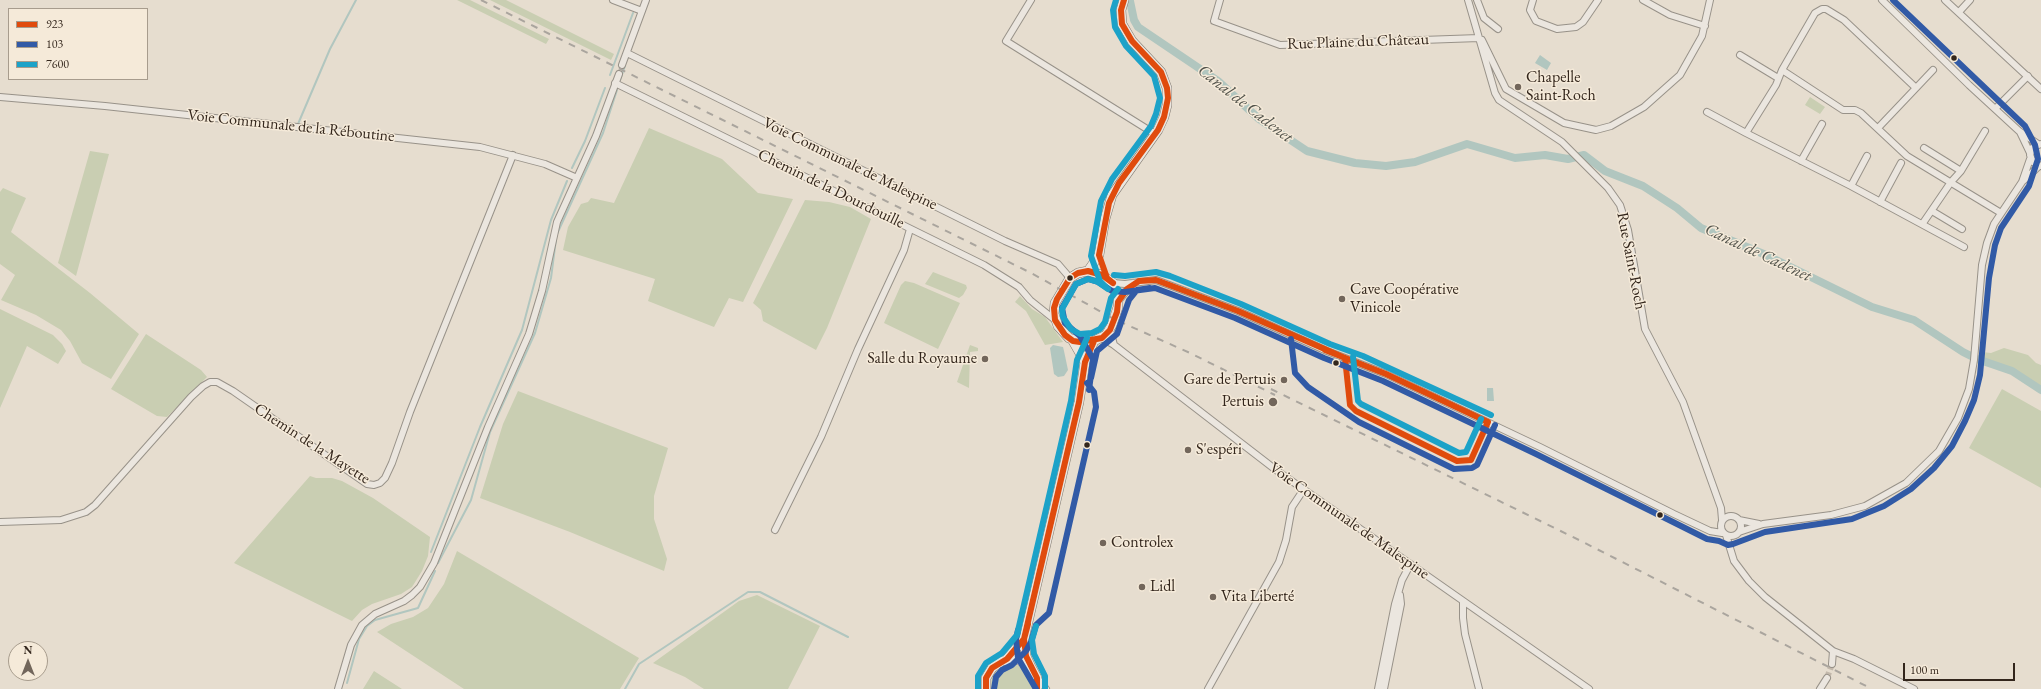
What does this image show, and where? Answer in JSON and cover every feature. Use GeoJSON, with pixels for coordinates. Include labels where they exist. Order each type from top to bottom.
{"type":"FeatureCollection","features":[{"type":"Feature","properties":{"kind":"main road"},"geometry":{"type":"LineString","coordinates":[[1088,271],[1099,255],[1105,218],[1112,196],[1155,134],[1166,110],[1167,88],[1158,67],[1132,41],[1122,24],[1121,10],[1124,0]]}},
{"type":"Feature","properties":{"kind":"main road"},"geometry":{"type":"LineString","coordinates":[[1037,689],[1037,678],[1026,656],[1024,639],[1079,402],[1085,362],[1098,339],[1110,330],[1117,312],[1117,291],[1110,281],[1099,255]]}},
{"type":"Feature","properties":{"kind":"main road"},"geometry":{"type":"LineString","coordinates":[[1085,362],[1073,341],[1062,331],[1056,320],[1055,303],[1070,278],[1078,273],[1088,271],[1097,273],[1110,281]]}},
{"type":"Feature","properties":{"kind":"main road"},"geometry":{"type":"LineString","coordinates":[[1073,341],[1080,342],[1098,339]]}},
{"type":"Feature","properties":{"kind":"main road"},"geometry":{"type":"LineString","coordinates":[[986,689],[986,678],[992,668],[1007,659],[1024,639]]}},
{"type":"Feature","properties":{"kind":"main road"},"geometry":{"type":"LineString","coordinates":[[1007,659],[1016,659],[1031,667]]}},
{"type":"Feature","properties":{"kind":"street"},"geometry":{"type":"LineString","coordinates":[[613,0],[642,11]]}},
{"type":"Feature","properties":{"kind":"street"},"geometry":{"type":"LineString","coordinates":[[622,65],[646,0]]}},
{"type":"Feature","properties":{"kind":"street"},"geometry":{"type":"LineString","coordinates":[[1031,0],[1006,40],[1155,134]]}},
{"type":"Feature","properties":{"kind":"street","name":"Rue Plaine du Château"},"geometry":{"type":"LineString","coordinates":[[1220,0],[1214,21],[1280,45],[1480,38]]}},
{"type":"Feature","properties":{"kind":"street","name":"Rue Saint-Roch"},"geometry":{"type":"LineString","coordinates":[[1468,0],[1495,93],[1499,100],[1554,136],[1608,188],[1620,205],[1628,230],[1645,329],[1683,402],[1720,508],[1721,522]]}},
{"type":"Feature","properties":{"kind":"street"},"geometry":{"type":"LineString","coordinates":[[1477,0],[1484,18],[1498,29]]}},
{"type":"Feature","properties":{"kind":"street"},"geometry":{"type":"LineString","coordinates":[[1533,0],[1530,10],[1536,21],[1557,30],[1576,28],[1584,22],[1598,0]]}},
{"type":"Feature","properties":{"kind":"street"},"geometry":{"type":"LineString","coordinates":[[1643,0],[1670,14],[1705,26]]}},
{"type":"Feature","properties":{"kind":"street"},"geometry":{"type":"LineString","coordinates":[[1480,38],[1484,41],[1506,89],[1564,124],[1596,130],[1611,126],[1644,107],[1680,75],[1702,36],[1710,0]]}},
{"type":"Feature","properties":{"kind":"street"},"geometry":{"type":"LineString","coordinates":[[1945,0],[2041,89]]}},
{"type":"Feature","properties":{"kind":"street"},"geometry":{"type":"LineString","coordinates":[[1959,12],[1970,0]]}},
{"type":"Feature","properties":{"kind":"street"},"geometry":{"type":"LineString","coordinates":[[1884,1],[1995,109],[2019,131],[2040,144]]}},
{"type":"Feature","properties":{"kind":"street"},"geometry":{"type":"LineString","coordinates":[[1746,133],[1776,85],[1782,70],[1818,10],[1826,9],[1844,20],[1916,88]]}},
{"type":"Feature","properties":{"kind":"street","name":"Voie Communale de Malespine"},"geometry":{"type":"LineString","coordinates":[[627,53],[1005,241],[1058,264],[1070,278]]}},
{"type":"Feature","properties":{"kind":"street"},"geometry":{"type":"LineString","coordinates":[[1740,55],[1778,78]]}},
{"type":"Feature","properties":{"kind":"street"},"geometry":{"type":"LineString","coordinates":[[1782,70],[1843,110],[1855,110],[1861,113],[1907,156],[2001,213]]}},
{"type":"Feature","properties":{"kind":"street"},"geometry":{"type":"LineString","coordinates":[[1878,128],[1933,70]]}},
{"type":"Feature","properties":{"kind":"street"},"geometry":{"type":"LineString","coordinates":[[338,689],[351,645],[362,625],[374,614],[404,601],[412,595],[420,587],[434,563],[488,428],[529,334],[542,291],[557,222],[596,136],[619,74]]}},
{"type":"Feature","properties":{"kind":"street"},"geometry":{"type":"LineString","coordinates":[[1995,109],[2028,76]]}},
{"type":"Feature","properties":{"kind":"street","name":"Chemin de la Dourdouille"},"geometry":{"type":"LineString","coordinates":[[616,82],[1001,275],[1019,287],[1030,300],[1056,320]]}},
{"type":"Feature","properties":{"kind":"street","name":"Voie Communale de la Réboutine"},"geometry":{"type":"LineString","coordinates":[[0,97],[105,106],[480,147],[544,164],[576,178]]}},
{"type":"Feature","properties":{"kind":"street"},"geometry":{"type":"LineString","coordinates":[[1707,112],[1801,162],[1852,186],[1964,247]]}},
{"type":"Feature","properties":{"kind":"street"},"geometry":{"type":"LineString","coordinates":[[1801,162],[1822,124]]}},
{"type":"Feature","properties":{"kind":"street"},"geometry":{"type":"LineString","coordinates":[[1922,224],[1950,182],[1961,171],[1985,131]]}},
{"type":"Feature","properties":{"kind":"street"},"geometry":{"type":"LineString","coordinates":[[1110,281],[1133,283],[1139,281],[1156,280],[1238,311],[1327,351],[1386,374],[1540,447],[1705,528],[1724,534],[1736,534],[1763,524],[1832,515],[1850,511],[1880,499],[1906,482],[1928,463],[1945,442],[1964,405],[1972,373],[1976,346],[1982,265],[1990,233],[2001,213],[2022,182],[2040,166],[2030,156],[2019,131]]}},
{"type":"Feature","properties":{"kind":"street"},"geometry":{"type":"LineString","coordinates":[[2022,182],[2033,147],[2040,144]]}},
{"type":"Feature","properties":{"kind":"street"},"geometry":{"type":"LineString","coordinates":[[1924,148],[1961,171]]}},
{"type":"Feature","properties":{"kind":"street","name":"Chemin de la Mayette"},"geometry":{"type":"LineString","coordinates":[[0,522],[61,520],[86,512],[109,490],[191,397],[210,382],[217,382],[233,391],[361,480],[374,485],[380,483],[385,478],[392,463],[410,412],[513,155]]}},
{"type":"Feature","properties":{"kind":"street"},"geometry":{"type":"LineString","coordinates":[[1852,186],[1867,156]]}},
{"type":"Feature","properties":{"kind":"street"},"geometry":{"type":"LineString","coordinates":[[1880,202],[1901,163]]}},
{"type":"Feature","properties":{"kind":"street"},"geometry":{"type":"LineString","coordinates":[[1932,210],[1962,229]]}},
{"type":"Feature","properties":{"kind":"street"},"geometry":{"type":"LineString","coordinates":[[775,530],[821,437],[858,348],[904,250],[910,229]]}},
{"type":"Feature","properties":{"kind":"street"},"geometry":{"type":"LineString","coordinates":[[1118,302],[1133,283]]}},
{"type":"Feature","properties":{"kind":"street"},"geometry":{"type":"LineString","coordinates":[[1039,306],[1055,303]]}},
{"type":"Feature","properties":{"kind":"street"},"geometry":{"type":"LineString","coordinates":[[1110,330],[1114,345]]}},
{"type":"Feature","properties":{"kind":"street","name":"Voie Communale de Malespine"},"geometry":{"type":"LineString","coordinates":[[1098,339],[1114,345],[1266,462],[1463,603],[1589,689]]}},
{"type":"Feature","properties":{"kind":"street"},"geometry":{"type":"LineString","coordinates":[[1208,689],[1279,562],[1285,545],[1292,507],[1304,489]]}},
{"type":"Feature","properties":{"kind":"street"},"geometry":{"type":"LineString","coordinates":[[1705,528],[1721,522],[1729,516],[1736,517],[1739,520],[1763,524]]}},
{"type":"Feature","properties":{"kind":"street"},"geometry":{"type":"LineString","coordinates":[[1731,553],[1736,534],[1741,526],[1739,520]]}},
{"type":"Feature","properties":{"kind":"street"},"geometry":{"type":"LineString","coordinates":[[1721,522],[1731,553],[1741,570],[1765,598],[1833,651],[1854,659],[1914,689]]}},
{"type":"Feature","properties":{"kind":"street"},"geometry":{"type":"LineString","coordinates":[[1378,689],[1402,580],[1410,565]]}},
{"type":"Feature","properties":{"kind":"street"},"geometry":{"type":"LineString","coordinates":[[1384,689],[1401,604],[1400,589]]}},
{"type":"Feature","properties":{"kind":"street"},"geometry":{"type":"LineString","coordinates":[[1463,603],[1465,634],[1479,689]]}},
{"type":"Feature","properties":{"kind":"street"},"geometry":{"type":"LineString","coordinates":[[1832,664],[1833,651]]}},
{"type":"Feature","properties":{"kind":"street"},"geometry":{"type":"LineString","coordinates":[[1037,678],[1046,689]]}},
{"type":"Feature","properties":{"kind":"street"},"geometry":{"type":"LineString","coordinates":[[1820,689],[1826,678]]}},
{"type":"Feature","properties":{"kind":"green space"},"geometry":{"type":"Polygon","coordinates":[[[457,0],[470,0],[549,39],[546,44],[457,0]]]}},
{"type":"Feature","properties":{"kind":"green space"},"geometry":{"type":"Polygon","coordinates":[[[490,0],[506,0],[614,54],[611,60],[490,0]]]}},
{"type":"Feature","properties":{"kind":"green space"},"geometry":{"type":"Polygon","coordinates":[[[1810,97],[1825,107],[1820,114],[1805,105],[1810,97]]]}},
{"type":"Feature","properties":{"kind":"green space"},"geometry":{"type":"Polygon","coordinates":[[[649,128],[722,159],[758,193],[793,199],[743,302],[729,298],[714,327],[648,301],[655,279],[563,250],[568,227],[581,204],[588,202],[591,198],[614,203],[649,128]]]}},
{"type":"Feature","properties":{"kind":"green space"},"geometry":{"type":"Polygon","coordinates":[[[90,151],[109,154],[76,276],[58,263],[90,151]]]}},
{"type":"Feature","properties":{"kind":"green space"},"geometry":{"type":"Polygon","coordinates":[[[3,188],[26,198],[11,232],[90,293],[139,334],[111,379],[82,363],[70,341],[61,330],[36,315],[1,300],[15,275],[0,264],[0,192],[3,188]]]}},
{"type":"Feature","properties":{"kind":"green space"},"geometry":{"type":"Polygon","coordinates":[[[805,200],[829,202],[850,207],[871,219],[827,328],[816,350],[763,321],[761,310],[753,303],[805,200]]]}},
{"type":"Feature","properties":{"kind":"green space"},"geometry":{"type":"Polygon","coordinates":[[[933,272],[966,285],[967,288],[963,295],[959,298],[925,284],[933,272]]]}},
{"type":"Feature","properties":{"kind":"green space"},"geometry":{"type":"Polygon","coordinates":[[[905,281],[914,283],[960,303],[938,349],[884,323],[901,285],[905,281]]]}},
{"type":"Feature","properties":{"kind":"green space"},"geometry":{"type":"Polygon","coordinates":[[[1020,296],[1032,309],[1045,317],[1063,342],[1045,345],[1026,311],[1015,302],[1020,296]]]}},
{"type":"Feature","properties":{"kind":"green space"},"geometry":{"type":"Polygon","coordinates":[[[0,309],[53,335],[62,344],[66,351],[58,364],[27,346],[0,408],[0,309]]]}},
{"type":"Feature","properties":{"kind":"green space"},"geometry":{"type":"Polygon","coordinates":[[[146,334],[201,370],[207,377],[167,417],[157,416],[111,389],[146,334]]]}},
{"type":"Feature","properties":{"kind":"green space"},"geometry":{"type":"Polygon","coordinates":[[[970,345],[978,348],[978,351],[970,352],[969,388],[957,382],[970,345]]]}},
{"type":"Feature","properties":{"kind":"green space"},"geometry":{"type":"Polygon","coordinates":[[[2004,348],[2028,355],[2036,363],[2041,365],[2041,386],[2020,373],[1980,359],[1982,352],[1991,353],[2004,348]]]}},
{"type":"Feature","properties":{"kind":"green space"},"geometry":{"type":"Polygon","coordinates":[[[2002,389],[2041,411],[2041,488],[1969,448],[2002,389]]]}},
{"type":"Feature","properties":{"kind":"green space"},"geometry":{"type":"Polygon","coordinates":[[[518,391],[668,448],[654,496],[654,519],[667,559],[664,571],[570,532],[480,498],[503,424],[518,391]]]}},
{"type":"Feature","properties":{"kind":"green space"},"geometry":{"type":"Polygon","coordinates":[[[310,476],[316,478],[332,478],[342,481],[373,498],[430,537],[428,556],[422,571],[412,587],[401,594],[372,604],[362,610],[352,621],[234,563],[310,476]]]}},
{"type":"Feature","properties":{"kind":"green space"},"geometry":{"type":"Polygon","coordinates":[[[457,551],[639,658],[620,689],[464,689],[377,632],[391,624],[413,617],[428,608],[444,584],[457,551]]]}},
{"type":"Feature","properties":{"kind":"green space"},"geometry":{"type":"Polygon","coordinates":[[[757,595],[820,626],[788,689],[704,689],[685,677],[653,663],[739,601],[757,595]]]}},
{"type":"Feature","properties":{"kind":"green space"},"geometry":{"type":"Polygon","coordinates":[[[1008,664],[1015,664],[1028,671],[1032,678],[1032,689],[990,689],[992,676],[996,670],[1008,664]]]}},
{"type":"Feature","properties":{"kind":"green space"},"geometry":{"type":"Polygon","coordinates":[[[374,671],[402,689],[363,689],[374,671]]]}},
{"type":"Feature","properties":{"kind":"water"},"geometry":{"type":"Polygon","coordinates":[[[1540,55],[1551,63],[1547,70],[1535,63],[1540,55]]]}},
{"type":"Feature","properties":{"kind":"water"},"geometry":{"type":"Polygon","coordinates":[[[1053,345],[1063,347],[1068,370],[1064,376],[1058,377],[1054,374],[1050,348],[1053,345]]]}},
{"type":"Feature","properties":{"kind":"water"},"geometry":{"type":"Polygon","coordinates":[[[1487,388],[1493,388],[1494,401],[1487,401],[1487,388]]]}},
{"type":"Feature","properties":{"kind":"waterway"},"geometry":{"type":"LineString","coordinates":[[298,124],[330,49],[356,0]]}},
{"type":"Feature","properties":{"kind":"waterway","name":"Canal de Cadenet"},"geometry":{"type":"LineString","coordinates":[[1130,1],[1134,20],[1138,27],[1218,81],[1259,119],[1307,151],[1355,163],[1386,166],[1415,162],[1467,144],[1515,158],[1545,155],[1568,159],[1584,155],[1605,171],[1643,186],[1677,208],[1701,228],[1766,255],[1872,307],[1914,320],[1963,352],[1977,359],[2012,371],[2041,390]]}},
{"type":"Feature","properties":{"kind":"waterway"},"geometry":{"type":"LineString","coordinates":[[610,75],[633,13]]}},
{"type":"Feature","properties":{"kind":"waterway"},"geometry":{"type":"LineString","coordinates":[[620,80],[625,66]]}},
{"type":"Feature","properties":{"kind":"waterway"},"geometry":{"type":"LineString","coordinates":[[572,168],[585,141],[605,88]]}},
{"type":"Feature","properties":{"kind":"waterway"},"geometry":{"type":"LineString","coordinates":[[557,234],[603,133],[617,90]]}},
{"type":"Feature","properties":{"kind":"waterway"},"geometry":{"type":"LineString","coordinates":[[431,552],[480,427],[522,330],[551,220],[567,181]]}},
{"type":"Feature","properties":{"kind":"waterway"},"geometry":{"type":"LineString","coordinates":[[438,563],[471,500],[490,432],[535,333],[551,278],[556,239]]}},
{"type":"Feature","properties":{"kind":"waterway"},"geometry":{"type":"LineString","coordinates":[[347,683],[359,639],[367,626],[375,620],[418,608],[435,571]]}},
{"type":"Feature","properties":{"kind":"waterway"},"geometry":{"type":"LineString","coordinates":[[625,689],[639,664],[748,592],[760,592],[848,637]]}},
{"type":"Feature","properties":{"kind":"tunnel"},"geometry":{"type":"LineString","coordinates":[[1827,678],[1832,664]]}},
{"type":"Feature","properties":{"kind":"railway"},"geometry":{"type":"LineString","coordinates":[[481,0],[1031,273],[1114,319],[1190,353],[1275,395]]}},
{"type":"Feature","properties":{"kind":"railway"},"geometry":{"type":"LineString","coordinates":[[1271,389],[1581,541],[1872,689]]}},
{"type":"Feature","properties":{"kind":"transit line","name":"7600"},"geometry":{"type":"LineString","coordinates":[[1108,289],[1100,281],[1091,256],[1101,201],[1112,179],[1151,126],[1160,98],[1154,76],[1126,46],[1115,27],[1113,10],[1116,0]]}},
{"type":"Feature","properties":{"kind":"transit line","name":"923"},"geometry":{"type":"LineString","coordinates":[[1113,283],[1107,278],[1099,255],[1109,203],[1119,183],[1158,130],[1164,117],[1168,98],[1167,88],[1161,72],[1132,41],[1122,24],[1121,10],[1124,0]]}},
{"type":"Feature","properties":{"kind":"transit line","name":"103"},"geometry":{"type":"LineString","coordinates":[[1089,390],[1093,359],[1080,336],[1065,323],[1062,308],[1076,284],[1088,279],[1098,282],[1112,291],[1125,292],[1155,288],[1235,318],[1324,358],[1383,381],[1536,454],[1707,539],[1719,541],[1728,545],[1765,532],[1852,519],[1884,506],[1911,489],[1934,468],[1952,446],[1965,421],[1974,400],[1980,375],[1989,278],[1995,245],[2001,228],[2029,186],[2038,159],[2035,145],[2025,126],[1893,0]]}},
{"type":"Feature","properties":{"kind":"transit line","name":"923"},"geometry":{"type":"LineString","coordinates":[[1113,283],[1102,275],[1088,271],[1078,273],[1070,278],[1057,299],[1054,308],[1055,320],[1065,335],[1073,341],[1080,342],[1102,338],[1110,330],[1117,312],[1118,302],[1127,289],[1139,281],[1156,280],[1238,311],[1345,358]]}},
{"type":"Feature","properties":{"kind":"transit line","name":"7600"},"geometry":{"type":"LineString","coordinates":[[1114,275],[1125,276],[1156,272],[1170,276],[1241,304],[1330,344],[1363,356],[1491,415]]}},
{"type":"Feature","properties":{"kind":"transit line","name":"7600"},"geometry":{"type":"LineString","coordinates":[[1108,289],[1098,282],[1088,279],[1076,284],[1062,309],[1063,317],[1071,329],[1080,334],[1092,333],[1100,329],[1105,322],[1111,298],[1118,289]]}},
{"type":"Feature","properties":{"kind":"transit line","name":"103"},"geometry":{"type":"LineString","coordinates":[[1091,378],[1097,351],[1117,334],[1129,300],[1137,290],[1150,288]]}},
{"type":"Feature","properties":{"kind":"transit line","name":"7600"},"geometry":{"type":"LineString","coordinates":[[978,689],[978,676],[986,663],[1002,653],[1017,635],[1071,401],[1077,360],[1087,338]]}},
{"type":"Feature","properties":{"kind":"transit line","name":"103"},"geometry":{"type":"LineString","coordinates":[[1291,339],[1295,373],[1308,387],[1359,422],[1454,469],[1472,468],[1477,465],[1495,425]]}},
{"type":"Feature","properties":{"kind":"transit line","name":"923"},"geometry":{"type":"LineString","coordinates":[[986,689],[986,678],[992,668],[1007,659],[1024,639],[1079,402],[1085,362],[1094,341]]}},
{"type":"Feature","properties":{"kind":"transit line","name":"923"},"geometry":{"type":"LineString","coordinates":[[1325,350],[1386,374],[1488,422]]}},
{"type":"Feature","properties":{"kind":"transit line","name":"7600"},"geometry":{"type":"LineString","coordinates":[[1353,357],[1358,401],[1361,404],[1459,453],[1466,452],[1481,419]]}},
{"type":"Feature","properties":{"kind":"transit line","name":"923"},"geometry":{"type":"LineString","coordinates":[[1345,358],[1350,405],[1356,411],[1457,461],[1471,460],[1488,422]]}},
{"type":"Feature","properties":{"kind":"transit line","name":"103"},"geometry":{"type":"LineString","coordinates":[[994,689],[996,677],[1002,670],[1012,665],[1026,651],[1031,642],[1036,625],[1049,613],[1096,407],[1094,392],[1087,383]]}},
{"type":"Feature","properties":{"kind":"transit line","name":"923"},"geometry":{"type":"LineString","coordinates":[[1028,624],[1024,639],[1026,656],[1037,678],[1037,689]]}},
{"type":"Feature","properties":{"kind":"transit line","name":"7600"},"geometry":{"type":"LineString","coordinates":[[1036,626],[1032,640],[1034,654],[1045,676],[1045,689]]}},
{"type":"Feature","properties":{"kind":"transit line","name":"103"},"geometry":{"type":"LineString","coordinates":[[1018,630],[1016,639],[1018,658],[1036,689]]}},
{"type":"Feature","properties":{"kind":"place","name":"Chapelle Saint-Roch"},"geometry":{"type":"Point","coordinates":[1518,87]}},
{"type":"Feature","properties":{"kind":"place","name":"Cave Coopérative Vinicole"},"geometry":{"type":"Point","coordinates":[1342,299]}},
{"type":"Feature","properties":{"kind":"place","name":"Salle du Royaume"},"geometry":{"type":"Point","coordinates":[985,359]}},
{"type":"Feature","properties":{"kind":"place","name":"Gare de Pertuis"},"geometry":{"type":"Point","coordinates":[1284,380]}},
{"type":"Feature","properties":{"kind":"place","name":"Pertuis"},"geometry":{"type":"Point","coordinates":[1273,402]}},
{"type":"Feature","properties":{"kind":"place","name":"S'espéri"},"geometry":{"type":"Point","coordinates":[1188,450]}},
{"type":"Feature","properties":{"kind":"place","name":"Controlex"},"geometry":{"type":"Point","coordinates":[1103,543]}},
{"type":"Feature","properties":{"kind":"place","name":"Lidl"},"geometry":{"type":"Point","coordinates":[1142,587]}},
{"type":"Feature","properties":{"kind":"place","name":"Vita Liberté"},"geometry":{"type":"Point","coordinates":[1213,597]}}]}
